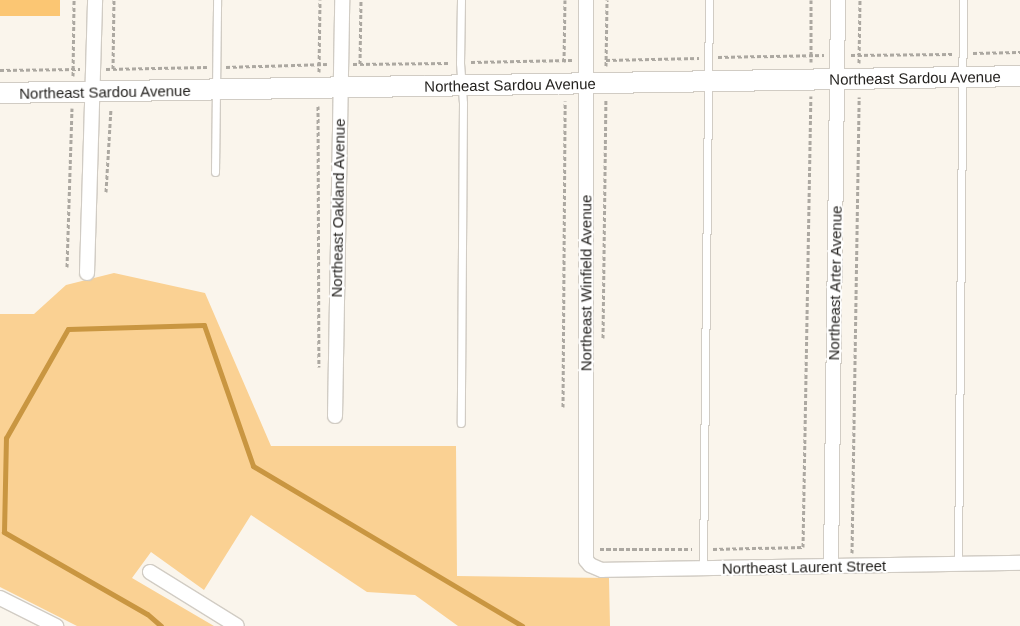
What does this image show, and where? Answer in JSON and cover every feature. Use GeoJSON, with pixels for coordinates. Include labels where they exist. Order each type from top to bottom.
{"type":"FeatureCollection","features":[{"type":"Feature","properties":{"kind":"main road","name":"Northeast Sardou Avenue"},"geometry":{"type":"LineString","coordinates":[[0,93],[1020,76]]}},
{"type":"Feature","properties":{"kind":"street"},"geometry":{"type":"LineString","coordinates":[[87,273],[103,92],[94,69],[95,0]]}},
{"type":"Feature","properties":{"kind":"street","name":"Northeast Oakland Avenue"},"geometry":{"type":"LineString","coordinates":[[335,416],[339,87],[342,0]]}},
{"type":"Feature","properties":{"kind":"street","name":"Northeast Winfield Avenue"},"geometry":{"type":"LineString","coordinates":[[586,0],[586,550],[590,565]]}},
{"type":"Feature","properties":{"kind":"street","name":"Northeast Arter Avenue"},"geometry":{"type":"LineString","coordinates":[[831,566],[838,0]]}},
{"type":"Feature","properties":{"kind":"street","name":"Northeast Laurent Street"},"geometry":{"type":"LineString","coordinates":[[590,565],[602,570],[1020,563]]}},
{"type":"Feature","properties":{"kind":"street"},"geometry":{"type":"LineString","coordinates":[[150,572],[237,626]]}},
{"type":"Feature","properties":{"kind":"street"},"geometry":{"type":"LineString","coordinates":[[0,598],[56,626]]}},
{"type":"Feature","properties":{"kind":"lane"},"geometry":{"type":"LineString","coordinates":[[215,172],[217,0]]}},
{"type":"Feature","properties":{"kind":"lane"},"geometry":{"type":"LineString","coordinates":[[461,0],[460,62],[463,86],[461,423]]}},
{"type":"Feature","properties":{"kind":"lane"},"geometry":{"type":"LineString","coordinates":[[703,569],[708,0]]}},
{"type":"Feature","properties":{"kind":"lane"},"geometry":{"type":"LineString","coordinates":[[958,564],[963,0]]}},
{"type":"Feature","properties":{"kind":"path"},"geometry":{"type":"LineString","coordinates":[[67,267],[74,70],[74,0]]}},
{"type":"Feature","properties":{"kind":"path"},"geometry":{"type":"LineString","coordinates":[[106,195],[103,92],[113,69],[114,0]]}},
{"type":"Feature","properties":{"kind":"path"},"geometry":{"type":"LineString","coordinates":[[319,367],[320,0]]}},
{"type":"Feature","properties":{"kind":"path"},"geometry":{"type":"LineString","coordinates":[[361,0],[361,87]]}},
{"type":"Feature","properties":{"kind":"path"},"geometry":{"type":"LineString","coordinates":[[563,407],[565,0]]}},
{"type":"Feature","properties":{"kind":"path"},"geometry":{"type":"LineString","coordinates":[[602,345],[607,0]]}},
{"type":"Feature","properties":{"kind":"path"},"geometry":{"type":"LineString","coordinates":[[600,541],[600,551],[803,547],[811,0]]}},
{"type":"Feature","properties":{"kind":"path"},"geometry":{"type":"LineString","coordinates":[[852,566],[860,0]]}},
{"type":"Feature","properties":{"kind":"path"},"geometry":{"type":"LineString","coordinates":[[0,70],[1020,52]]}},
{"type":"Feature","properties":{"kind":"shaded area"},"geometry":{"type":"Polygon","coordinates":[[[114,273],[205,293],[271,446],[456,446],[457,576],[609,578],[610,626],[458,626],[415,595],[367,592],[251,515],[204,590],[151,552],[132,578],[214,626],[77,626],[0,587],[0,314],[34,314],[66,285],[114,273]]]}},
{"type":"Feature","properties":{"kind":"building"},"geometry":{"type":"Polygon","coordinates":[[[0,0],[60,0],[60,16],[0,16],[0,0]]]}},
{"type":"Feature","properties":{"kind":"waterway"},"geometry":{"type":"LineString","coordinates":[[161,626],[147,614],[4,532],[6,438],[68,329],[204,325],[253,466],[522,626]]}}]}
